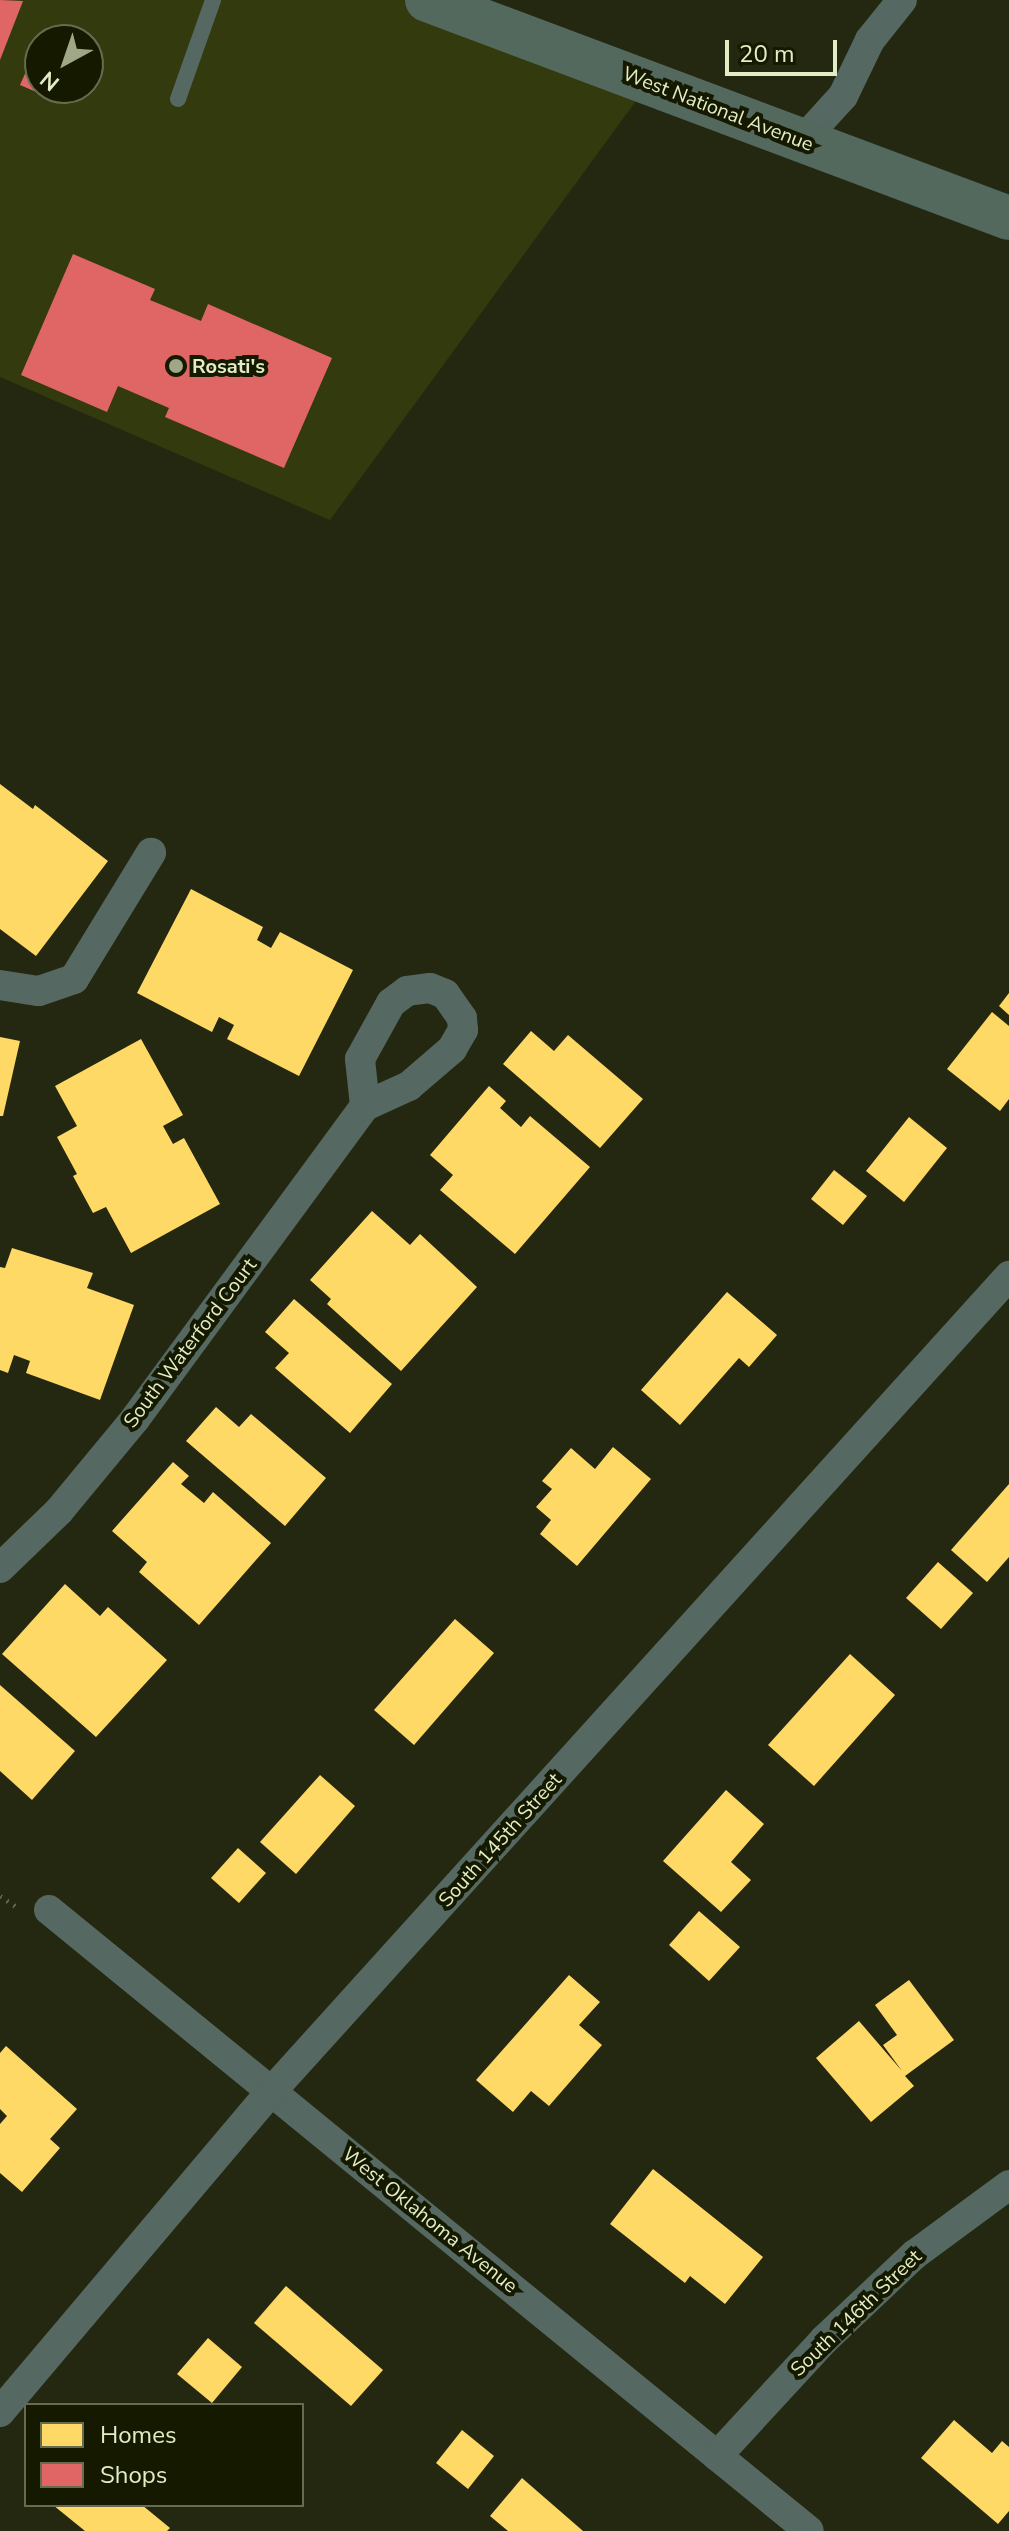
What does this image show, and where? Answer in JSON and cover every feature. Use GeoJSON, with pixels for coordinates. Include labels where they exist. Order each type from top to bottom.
{"type":"FeatureCollection","features":[{"type":"Feature","properties":{"kind":"main road","name":"West National Avenue"},"geometry":{"type":"LineString","coordinates":[[427,0],[1009,218]]}},
{"type":"Feature","properties":{"kind":"street"},"geometry":{"type":"LineString","coordinates":[[802,141],[843,96],[870,40],[902,0]]}},
{"type":"Feature","properties":{"kind":"street"},"geometry":{"type":"LineString","coordinates":[[0,985],[39,991],[74,979],[151,853]]}},
{"type":"Feature","properties":{"kind":"street","name":"South Waterford Court"},"geometry":{"type":"LineString","coordinates":[[0,1568],[59,1511],[135,1419],[365,1106]]}},
{"type":"Feature","properties":{"kind":"street","name":"South 145th Street"},"geometry":{"type":"LineString","coordinates":[[0,2412],[270,2093],[1009,1276]]}},
{"type":"Feature","properties":{"kind":"street","name":"West Oklahoma Avenue"},"geometry":{"type":"LineString","coordinates":[[49,1910],[809,2531]]}},
{"type":"Feature","properties":{"kind":"street","name":"South 146th Street"},"geometry":{"type":"LineString","coordinates":[[717,2456],[824,2340],[914,2255],[1009,2185]]}},
{"type":"Feature","properties":{"kind":"lane"},"geometry":{"type":"LineString","coordinates":[[178,99],[213,0]]}},
{"type":"Feature","properties":{"kind":"shaded area"},"geometry":{"type":"Polygon","coordinates":[[[0,0],[427,0],[649,83],[330,520],[0,377],[0,0]]]}},
{"type":"Feature","properties":{"kind":"building: Homes"},"geometry":{"type":"Polygon","coordinates":[[[0,784],[33,809],[35,805],[108,861],[36,956],[0,929],[0,784]]]}},
{"type":"Feature","properties":{"kind":"building: Homes"},"geometry":{"type":"Polygon","coordinates":[[[191,889],[263,927],[257,940],[271,948],[280,932],[353,970],[299,1076],[227,1039],[234,1025],[219,1017],[212,1032],[137,993],[191,889]]]}},
{"type":"Feature","properties":{"kind":"building: Homes"},"geometry":{"type":"Polygon","coordinates":[[[1009,993],[1009,1015],[999,1006],[1009,993]]]}},
{"type":"Feature","properties":{"kind":"building: Homes"},"geometry":{"type":"Polygon","coordinates":[[[992,1012],[1009,1026],[1009,1099],[1000,1111],[947,1069],[992,1012]]]}},
{"type":"Feature","properties":{"kind":"building: Homes"},"geometry":{"type":"Polygon","coordinates":[[[531,1031],[554,1051],[568,1035],[643,1099],[600,1148],[503,1064],[531,1031]]]}},
{"type":"Feature","properties":{"kind":"building: Homes"},"geometry":{"type":"Polygon","coordinates":[[[0,1037],[20,1041],[3,1116],[0,1116],[0,1037]]]}},
{"type":"Feature","properties":{"kind":"building: Homes"},"geometry":{"type":"Polygon","coordinates":[[[141,1039],[183,1115],[163,1126],[173,1144],[184,1138],[220,1204],[131,1253],[106,1207],[93,1213],[73,1176],[77,1174],[57,1137],[77,1126],[55,1086],[141,1039]]]}},
{"type":"Feature","properties":{"kind":"building: Homes"},"geometry":{"type":"Polygon","coordinates":[[[489,1086],[506,1101],[500,1108],[521,1127],[530,1116],[590,1167],[515,1254],[440,1190],[453,1175],[430,1155],[489,1086]]]}},
{"type":"Feature","properties":{"kind":"building: Homes"},"geometry":{"type":"Polygon","coordinates":[[[909,1117],[947,1148],[904,1202],[866,1171],[909,1117]]]}},
{"type":"Feature","properties":{"kind":"building: Homes"},"geometry":{"type":"Polygon","coordinates":[[[834,1170],[867,1196],[843,1225],[811,1199],[834,1170]]]}},
{"type":"Feature","properties":{"kind":"building: Homes"},"geometry":{"type":"Polygon","coordinates":[[[372,1211],[410,1245],[420,1234],[477,1287],[401,1371],[327,1304],[331,1299],[310,1280],[372,1211]]]}},
{"type":"Feature","properties":{"kind":"building: Homes"},"geometry":{"type":"Polygon","coordinates":[[[12,1248],[93,1273],[87,1288],[134,1305],[100,1400],[26,1373],[30,1361],[14,1355],[8,1373],[0,1370],[0,1267],[5,1268],[12,1248]]]}},
{"type":"Feature","properties":{"kind":"building: Homes"},"geometry":{"type":"Polygon","coordinates":[[[727,1292],[777,1335],[749,1367],[739,1358],[680,1425],[641,1390],[727,1292]]]}},
{"type":"Feature","properties":{"kind":"building: Homes"},"geometry":{"type":"Polygon","coordinates":[[[294,1299],[392,1384],[350,1433],[275,1368],[289,1353],[265,1332],[294,1299]]]}},
{"type":"Feature","properties":{"kind":"building: Homes"},"geometry":{"type":"Polygon","coordinates":[[[216,1407],[239,1427],[251,1414],[326,1478],[285,1526],[186,1441],[216,1407]]]}},
{"type":"Feature","properties":{"kind":"building: Homes"},"geometry":{"type":"Polygon","coordinates":[[[613,1447],[651,1479],[577,1566],[540,1534],[551,1520],[536,1507],[552,1489],[542,1481],[571,1448],[595,1469],[613,1447]]]}},
{"type":"Feature","properties":{"kind":"building: Homes"},"geometry":{"type":"Polygon","coordinates":[[[173,1462],[189,1476],[181,1484],[204,1503],[213,1492],[271,1543],[199,1625],[139,1572],[147,1562],[112,1531],[173,1462]]]}},
{"type":"Feature","properties":{"kind":"building: Homes"},"geometry":{"type":"Polygon","coordinates":[[[1009,1484],[1009,1557],[987,1582],[951,1550],[1009,1484]]]}},
{"type":"Feature","properties":{"kind":"building: Homes"},"geometry":{"type":"Polygon","coordinates":[[[938,1562],[973,1593],[941,1629],[906,1598],[938,1562]]]}},
{"type":"Feature","properties":{"kind":"building: Homes"},"geometry":{"type":"Polygon","coordinates":[[[65,1584],[100,1616],[108,1607],[167,1660],[96,1737],[2,1654],[65,1584]]]}},
{"type":"Feature","properties":{"kind":"building: Homes"},"geometry":{"type":"Polygon","coordinates":[[[455,1619],[494,1653],[414,1745],[374,1710],[455,1619]]]}},
{"type":"Feature","properties":{"kind":"building: Homes"},"geometry":{"type":"Polygon","coordinates":[[[850,1654],[895,1695],[814,1786],[768,1745],[850,1654]]]}},
{"type":"Feature","properties":{"kind":"building: Homes"},"geometry":{"type":"Polygon","coordinates":[[[0,1685],[75,1751],[32,1800],[0,1771],[0,1685]]]}},
{"type":"Feature","properties":{"kind":"building: Homes"},"geometry":{"type":"Polygon","coordinates":[[[320,1775],[355,1806],[296,1874],[260,1842],[320,1775]]]}},
{"type":"Feature","properties":{"kind":"building: Homes"},"geometry":{"type":"Polygon","coordinates":[[[726,1790],[764,1824],[731,1862],[751,1880],[721,1912],[663,1861],[726,1790]]]}},
{"type":"Feature","properties":{"kind":"building: Homes"},"geometry":{"type":"Polygon","coordinates":[[[238,1848],[266,1873],[239,1903],[211,1878],[238,1848]]]}},
{"type":"Feature","properties":{"kind":"building: Homes"},"geometry":{"type":"Polygon","coordinates":[[[699,1911],[740,1947],[709,1981],[669,1945],[699,1911]]]}},
{"type":"Feature","properties":{"kind":"building: Homes"},"geometry":{"type":"Polygon","coordinates":[[[569,1975],[600,2002],[579,2025],[602,2045],[549,2106],[531,2091],[513,2112],[476,2080],[569,1975]]]}},
{"type":"Feature","properties":{"kind":"building: Homes"},"geometry":{"type":"Polygon","coordinates":[[[909,1980],[954,2040],[905,2076],[914,2086],[871,2122],[816,2058],[859,2021],[902,2071],[883,2045],[897,2035],[875,2005],[909,1980]]]}},
{"type":"Feature","properties":{"kind":"building: Homes"},"geometry":{"type":"Polygon","coordinates":[[[6,2046],[77,2109],[50,2139],[60,2148],[22,2192],[0,2173],[0,2124],[7,2116],[0,2109],[0,2053],[6,2046]]]}},
{"type":"Feature","properties":{"kind":"building: Homes"},"geometry":{"type":"Polygon","coordinates":[[[653,2169],[763,2257],[725,2304],[690,2276],[685,2283],[610,2224],[653,2169]]]}},
{"type":"Feature","properties":{"kind":"building: Homes"},"geometry":{"type":"Polygon","coordinates":[[[286,2286],[383,2370],[351,2406],[254,2323],[286,2286]]]}},
{"type":"Feature","properties":{"kind":"building: Homes"},"geometry":{"type":"Polygon","coordinates":[[[208,2338],[242,2367],[212,2403],[177,2374],[208,2338]]]}},
{"type":"Feature","properties":{"kind":"building: Homes"},"geometry":{"type":"Polygon","coordinates":[[[954,2420],[992,2453],[1002,2441],[1009,2447],[1009,2511],[998,2524],[921,2458],[954,2420]]]}},
{"type":"Feature","properties":{"kind":"building: Homes"},"geometry":{"type":"Polygon","coordinates":[[[462,2430],[494,2456],[468,2489],[436,2463],[462,2430]]]}},
{"type":"Feature","properties":{"kind":"building: Homes"},"geometry":{"type":"Polygon","coordinates":[[[522,2478],[583,2531],[508,2531],[490,2516],[522,2478]]]}},
{"type":"Feature","properties":{"kind":"building: Homes"},"geometry":{"type":"Polygon","coordinates":[[[55,2507],[144,2507],[170,2528],[167,2531],[85,2531],[55,2507]]]}},
{"type":"Feature","properties":{"kind":"building: Shops"},"geometry":{"type":"Polygon","coordinates":[[[0,0],[23,1],[0,60],[0,0]]]}},
{"type":"Feature","properties":{"kind":"building: Shops","name":"Rosati's"},"geometry":{"type":"Polygon","coordinates":[[[73,254],[155,289],[150,300],[201,321],[208,304],[332,358],[284,468],[165,417],[169,408],[118,386],[107,412],[21,375],[73,254]]]}},
{"type":"Feature","properties":{"kind":"place","name":"Rosati's"},"geometry":{"type":"Point","coordinates":[176,366]}}]}
